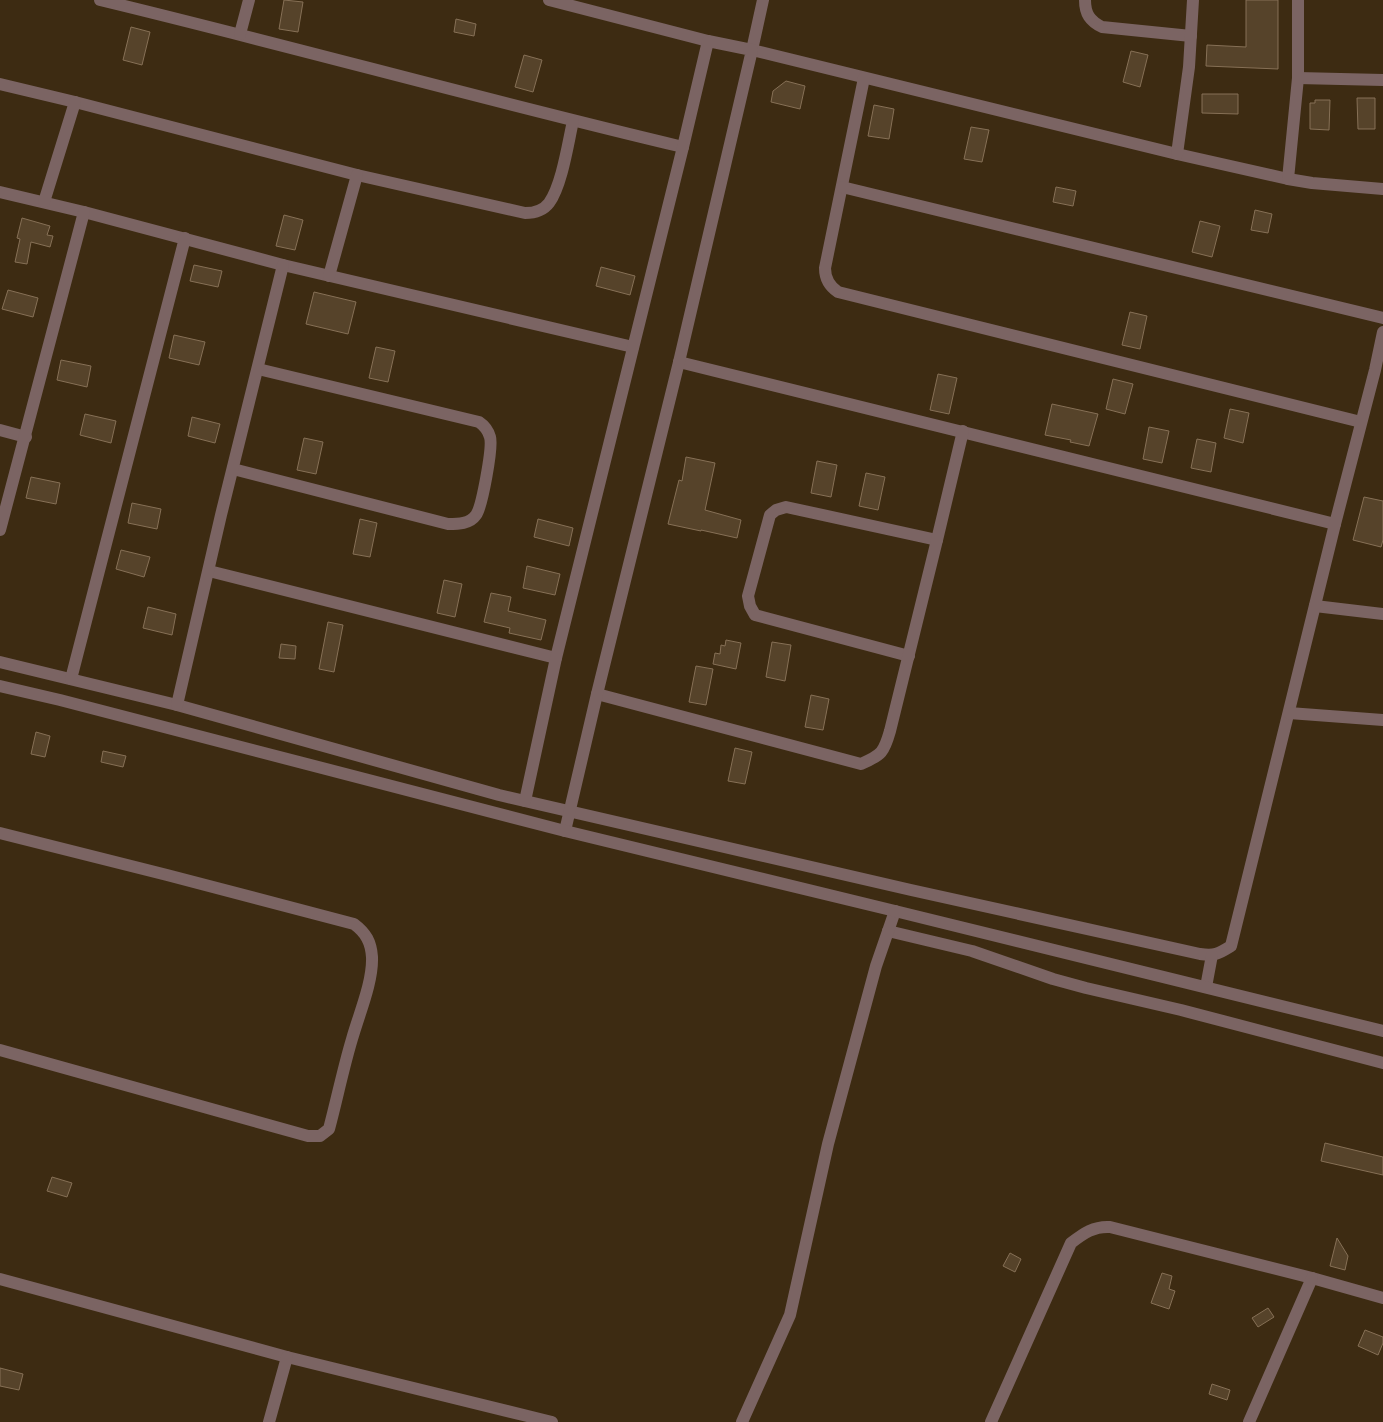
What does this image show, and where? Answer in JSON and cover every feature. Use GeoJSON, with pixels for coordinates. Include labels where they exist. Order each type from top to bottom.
{"type":"FeatureCollection","features":[{"type":"Feature","properties":{"kind":"street"},"geometry":{"type":"LineString","coordinates":[[100,0],[240,34],[573,121],[683,147]]}},
{"type":"Feature","properties":{"kind":"street"},"geometry":{"type":"LineString","coordinates":[[240,34],[249,0]]}},
{"type":"Feature","properties":{"kind":"street"},"geometry":{"type":"LineString","coordinates":[[549,0],[708,41],[752,50],[1176,154],[1288,179],[1383,189]]}},
{"type":"Feature","properties":{"kind":"street"},"geometry":{"type":"LineString","coordinates":[[565,831],[679,362],[763,0]]}},
{"type":"Feature","properties":{"kind":"street"},"geometry":{"type":"LineString","coordinates":[[1085,0],[1088,17],[1102,27],[1191,36]]}},
{"type":"Feature","properties":{"kind":"street"},"geometry":{"type":"LineString","coordinates":[[1176,154],[1189,67],[1193,0]]}},
{"type":"Feature","properties":{"kind":"street"},"geometry":{"type":"LineString","coordinates":[[1288,179],[1298,78],[1298,0]]}},
{"type":"Feature","properties":{"kind":"street"},"geometry":{"type":"LineString","coordinates":[[525,801],[556,658],[708,41]]}},
{"type":"Feature","properties":{"kind":"street"},"geometry":{"type":"LineString","coordinates":[[864,78],[825,268],[825,275],[832,288],[838,292],[1361,422]]}},
{"type":"Feature","properties":{"kind":"street"},"geometry":{"type":"LineString","coordinates":[[1298,78],[1383,80]]}},
{"type":"Feature","properties":{"kind":"street"},"geometry":{"type":"LineString","coordinates":[[0,84],[357,175],[525,213],[537,211],[549,203],[561,174],[573,121]]}},
{"type":"Feature","properties":{"kind":"street"},"geometry":{"type":"LineString","coordinates":[[44,202],[75,102]]}},
{"type":"Feature","properties":{"kind":"street"},"geometry":{"type":"LineString","coordinates":[[329,276],[357,175]]}},
{"type":"Feature","properties":{"kind":"street"},"geometry":{"type":"LineString","coordinates":[[842,187],[1383,318]]}},
{"type":"Feature","properties":{"kind":"street"},"geometry":{"type":"LineString","coordinates":[[0,192],[185,238],[283,265],[633,347]]}},
{"type":"Feature","properties":{"kind":"street"},"geometry":{"type":"LineString","coordinates":[[0,530],[84,212]]}},
{"type":"Feature","properties":{"kind":"street"},"geometry":{"type":"LineString","coordinates":[[71,679],[185,238]]}},
{"type":"Feature","properties":{"kind":"street"},"geometry":{"type":"LineString","coordinates":[[177,705],[283,265]]}},
{"type":"Feature","properties":{"kind":"street"},"geometry":{"type":"LineString","coordinates":[[0,662],[177,705],[478,790],[911,890],[1200,954],[1212,955],[1222,952],[1231,946],[1334,524],[1376,370],[1383,332]]}},
{"type":"Feature","properties":{"kind":"street"},"geometry":{"type":"LineString","coordinates":[[679,362],[1334,524]]}},
{"type":"Feature","properties":{"kind":"street"},"geometry":{"type":"LineString","coordinates":[[233,469],[448,524],[470,521],[477,514],[480,506],[491,440],[487,429],[479,422],[258,369]]}},
{"type":"Feature","properties":{"kind":"street"},"geometry":{"type":"LineString","coordinates":[[0,430],[26,437]]}},
{"type":"Feature","properties":{"kind":"street"},"geometry":{"type":"LineString","coordinates":[[597,694],[861,764],[875,758],[885,748],[963,431]]}},
{"type":"Feature","properties":{"kind":"street"},"geometry":{"type":"LineString","coordinates":[[909,656],[755,615],[750,606],[748,596],[770,515],[776,510],[786,507],[937,540]]}},
{"type":"Feature","properties":{"kind":"street"},"geometry":{"type":"LineString","coordinates":[[209,571],[556,658]]}},
{"type":"Feature","properties":{"kind":"street"},"geometry":{"type":"LineString","coordinates":[[1315,606],[1383,614]]}},
{"type":"Feature","properties":{"kind":"street"},"geometry":{"type":"LineString","coordinates":[[0,686],[70,702],[565,831],[1383,1031]]}},
{"type":"Feature","properties":{"kind":"street"},"geometry":{"type":"LineString","coordinates":[[1289,713],[1383,720]]}},
{"type":"Feature","properties":{"kind":"street"},"geometry":{"type":"LineString","coordinates":[[0,833],[354,924],[367,936],[371,946],[372,958],[368,986],[351,1040],[329,1129],[320,1136],[308,1136],[0,1050]]}},
{"type":"Feature","properties":{"kind":"street"},"geometry":{"type":"LineString","coordinates":[[742,1422],[790,1315],[828,1144],[876,966],[895,911]]}},
{"type":"Feature","properties":{"kind":"street"},"geometry":{"type":"LineString","coordinates":[[888,931],[972,952],[1086,988],[1190,1012],[1383,1062]]}},
{"type":"Feature","properties":{"kind":"street"},"geometry":{"type":"LineString","coordinates":[[1206,987],[1212,955]]}},
{"type":"Feature","properties":{"kind":"street"},"geometry":{"type":"LineString","coordinates":[[991,1422],[1071,1242],[1100,1226],[1312,1278],[1383,1298]]}},
{"type":"Feature","properties":{"kind":"street"},"geometry":{"type":"LineString","coordinates":[[1249,1422],[1312,1278]]}},
{"type":"Feature","properties":{"kind":"street"},"geometry":{"type":"LineString","coordinates":[[0,1279],[287,1357],[552,1422]]}},
{"type":"Feature","properties":{"kind":"street"},"geometry":{"type":"LineString","coordinates":[[270,1422],[287,1357]]}},
{"type":"Feature","properties":{"kind":"building"},"geometry":{"type":"Polygon","coordinates":[[[284,0],[303,2],[298,32],[279,29],[284,0]]]}},
{"type":"Feature","properties":{"kind":"building"},"geometry":{"type":"Polygon","coordinates":[[[1246,0],[1278,0],[1278,69],[1206,66],[1207,45],[1246,47],[1246,0]]]}},
{"type":"Feature","properties":{"kind":"building"},"geometry":{"type":"Polygon","coordinates":[[[456,19],[476,24],[474,36],[454,32],[456,19]]]}},
{"type":"Feature","properties":{"kind":"building"},"geometry":{"type":"Polygon","coordinates":[[[131,27],[150,32],[142,65],[123,60],[131,27]]]}},
{"type":"Feature","properties":{"kind":"building"},"geometry":{"type":"Polygon","coordinates":[[[1131,51],[1148,55],[1140,87],[1123,82],[1131,51]]]}},
{"type":"Feature","properties":{"kind":"building"},"geometry":{"type":"Polygon","coordinates":[[[524,55],[542,60],[533,92],[515,87],[524,55]]]}},
{"type":"Feature","properties":{"kind":"building"},"geometry":{"type":"Polygon","coordinates":[[[786,81],[805,86],[800,109],[771,102],[773,91],[786,81]]]}},
{"type":"Feature","properties":{"kind":"building"},"geometry":{"type":"Polygon","coordinates":[[[1202,94],[1238,94],[1238,114],[1202,113],[1202,94]]]}},
{"type":"Feature","properties":{"kind":"building"},"geometry":{"type":"Polygon","coordinates":[[[1357,98],[1375,98],[1375,129],[1358,129],[1357,98]]]}},
{"type":"Feature","properties":{"kind":"building"},"geometry":{"type":"Polygon","coordinates":[[[1315,100],[1330,100],[1329,130],[1310,129],[1310,103],[1315,103],[1315,100]]]}},
{"type":"Feature","properties":{"kind":"building"},"geometry":{"type":"Polygon","coordinates":[[[874,105],[894,109],[889,139],[868,136],[874,105]]]}},
{"type":"Feature","properties":{"kind":"building"},"geometry":{"type":"Polygon","coordinates":[[[971,127],[989,130],[982,162],[964,159],[971,127]]]}},
{"type":"Feature","properties":{"kind":"building"},"geometry":{"type":"Polygon","coordinates":[[[1056,187],[1076,191],[1073,206],[1053,202],[1056,187]]]}},
{"type":"Feature","properties":{"kind":"building"},"geometry":{"type":"Polygon","coordinates":[[[1255,210],[1272,214],[1268,233],[1251,230],[1255,210]]]}},
{"type":"Feature","properties":{"kind":"building"},"geometry":{"type":"Polygon","coordinates":[[[284,215],[303,220],[295,250],[276,246],[284,215]]]}},
{"type":"Feature","properties":{"kind":"building"},"geometry":{"type":"Polygon","coordinates":[[[22,218],[50,226],[47,235],[53,236],[50,247],[31,242],[27,264],[15,262],[20,239],[17,238],[22,218]]]}},
{"type":"Feature","properties":{"kind":"building"},"geometry":{"type":"Polygon","coordinates":[[[1200,221],[1220,226],[1212,257],[1192,252],[1200,221]]]}},
{"type":"Feature","properties":{"kind":"building"},"geometry":{"type":"Polygon","coordinates":[[[194,265],[222,271],[218,287],[190,281],[194,265]]]}},
{"type":"Feature","properties":{"kind":"building"},"geometry":{"type":"Polygon","coordinates":[[[601,267],[635,276],[630,295],[596,286],[601,267]]]}},
{"type":"Feature","properties":{"kind":"building"},"geometry":{"type":"Polygon","coordinates":[[[8,290],[38,298],[33,317],[2,309],[8,290]]]}},
{"type":"Feature","properties":{"kind":"building"},"geometry":{"type":"Polygon","coordinates":[[[314,292],[356,302],[348,334],[306,324],[314,292]]]}},
{"type":"Feature","properties":{"kind":"building"},"geometry":{"type":"Polygon","coordinates":[[[1130,312],[1147,316],[1140,349],[1122,345],[1130,312]]]}},
{"type":"Feature","properties":{"kind":"building"},"geometry":{"type":"Polygon","coordinates":[[[174,335],[205,342],[199,365],[169,358],[174,335]]]}},
{"type":"Feature","properties":{"kind":"building"},"geometry":{"type":"Polygon","coordinates":[[[376,347],[395,351],[388,382],[369,378],[376,347]]]}},
{"type":"Feature","properties":{"kind":"building"},"geometry":{"type":"Polygon","coordinates":[[[61,360],[91,366],[87,387],[57,380],[61,360]]]}},
{"type":"Feature","properties":{"kind":"building"},"geometry":{"type":"Polygon","coordinates":[[[938,374],[957,378],[949,414],[930,410],[938,374]]]}},
{"type":"Feature","properties":{"kind":"building"},"geometry":{"type":"Polygon","coordinates":[[[1113,379],[1133,384],[1125,414],[1106,409],[1113,379]]]}},
{"type":"Feature","properties":{"kind":"building"},"geometry":{"type":"Polygon","coordinates":[[[1052,404],[1098,414],[1089,446],[1045,435],[1052,404]]]}},
{"type":"Feature","properties":{"kind":"building"},"geometry":{"type":"Polygon","coordinates":[[[1230,409],[1249,413],[1243,443],[1224,438],[1230,409]]]}},
{"type":"Feature","properties":{"kind":"building"},"geometry":{"type":"Polygon","coordinates":[[[85,414],[116,421],[111,443],[80,435],[85,414]]]}},
{"type":"Feature","properties":{"kind":"building"},"geometry":{"type":"Polygon","coordinates":[[[192,417],[220,424],[215,443],[188,436],[192,417]]]}},
{"type":"Feature","properties":{"kind":"building"},"geometry":{"type":"Polygon","coordinates":[[[1149,427],[1169,431],[1162,463],[1143,459],[1149,427]]]}},
{"type":"Feature","properties":{"kind":"building"},"geometry":{"type":"Polygon","coordinates":[[[304,438],[323,442],[316,474],[297,470],[304,438]]]}},
{"type":"Feature","properties":{"kind":"building"},"geometry":{"type":"Polygon","coordinates":[[[1197,439],[1216,443],[1211,472],[1191,468],[1197,439]]]}},
{"type":"Feature","properties":{"kind":"building"},"geometry":{"type":"Polygon","coordinates":[[[686,457],[715,463],[705,510],[741,520],[737,538],[668,524],[679,480],[682,481],[686,457]]]}},
{"type":"Feature","properties":{"kind":"building"},"geometry":{"type":"Polygon","coordinates":[[[817,461],[837,465],[831,497],[811,493],[817,461]]]}},
{"type":"Feature","properties":{"kind":"building"},"geometry":{"type":"Polygon","coordinates":[[[866,473],[885,477],[878,510],[859,506],[866,473]]]}},
{"type":"Feature","properties":{"kind":"building"},"geometry":{"type":"Polygon","coordinates":[[[31,477],[60,483],[56,504],[26,498],[31,477]]]}},
{"type":"Feature","properties":{"kind":"building"},"geometry":{"type":"Polygon","coordinates":[[[1364,497],[1383,501],[1383,540],[1381,547],[1353,540],[1364,497]]]}},
{"type":"Feature","properties":{"kind":"building"},"geometry":{"type":"Polygon","coordinates":[[[132,503],[161,509],[157,529],[128,523],[132,503]]]}},
{"type":"Feature","properties":{"kind":"building"},"geometry":{"type":"Polygon","coordinates":[[[360,519],[377,523],[370,557],[353,554],[360,519]]]}},
{"type":"Feature","properties":{"kind":"building"},"geometry":{"type":"Polygon","coordinates":[[[538,519],[573,528],[569,546],[534,537],[538,519]]]}},
{"type":"Feature","properties":{"kind":"building"},"geometry":{"type":"Polygon","coordinates":[[[121,550],[150,557],[144,577],[116,569],[121,550]]]}},
{"type":"Feature","properties":{"kind":"building"},"geometry":{"type":"Polygon","coordinates":[[[527,566],[560,574],[555,595],[523,588],[527,566]]]}},
{"type":"Feature","properties":{"kind":"building"},"geometry":{"type":"Polygon","coordinates":[[[444,580],[462,584],[455,617],[437,613],[444,580]]]}},
{"type":"Feature","properties":{"kind":"building"},"geometry":{"type":"Polygon","coordinates":[[[491,593],[511,597],[508,611],[546,620],[541,640],[509,633],[510,628],[484,622],[491,593]]]}},
{"type":"Feature","properties":{"kind":"building"},"geometry":{"type":"Polygon","coordinates":[[[148,607],[176,614],[172,635],[143,628],[148,607]]]}},
{"type":"Feature","properties":{"kind":"building"},"geometry":{"type":"Polygon","coordinates":[[[328,622],[343,625],[334,672],[319,669],[328,622]]]}},
{"type":"Feature","properties":{"kind":"building"},"geometry":{"type":"Polygon","coordinates":[[[726,640],[741,643],[736,669],[713,664],[715,653],[720,654],[721,645],[725,646],[726,640]]]}},
{"type":"Feature","properties":{"kind":"building"},"geometry":{"type":"Polygon","coordinates":[[[772,642],[791,645],[785,681],[766,677],[772,642]]]}},
{"type":"Feature","properties":{"kind":"building"},"geometry":{"type":"Polygon","coordinates":[[[281,644],[296,646],[295,659],[279,658],[281,644]]]}},
{"type":"Feature","properties":{"kind":"building"},"geometry":{"type":"Polygon","coordinates":[[[696,666],[713,669],[706,705],[689,702],[696,666]]]}},
{"type":"Feature","properties":{"kind":"building"},"geometry":{"type":"Polygon","coordinates":[[[811,695],[829,699],[823,730],[805,727],[811,695]]]}},
{"type":"Feature","properties":{"kind":"building"},"geometry":{"type":"Polygon","coordinates":[[[36,732],[50,736],[45,757],[31,754],[36,732]]]}},
{"type":"Feature","properties":{"kind":"building"},"geometry":{"type":"Polygon","coordinates":[[[735,748],[752,752],[745,784],[728,781],[735,748]]]}},
{"type":"Feature","properties":{"kind":"building"},"geometry":{"type":"Polygon","coordinates":[[[103,751],[126,756],[123,767],[101,762],[103,751]]]}},
{"type":"Feature","properties":{"kind":"building"},"geometry":{"type":"Polygon","coordinates":[[[1325,1143],[1383,1157],[1383,1175],[1321,1161],[1325,1143]]]}},
{"type":"Feature","properties":{"kind":"building"},"geometry":{"type":"Polygon","coordinates":[[[52,1177],[72,1183],[67,1197],[47,1191],[52,1177]]]}},
{"type":"Feature","properties":{"kind":"building"},"geometry":{"type":"Polygon","coordinates":[[[1337,1238],[1348,1256],[1345,1270],[1330,1266],[1337,1238]]]}},
{"type":"Feature","properties":{"kind":"building"},"geometry":{"type":"Polygon","coordinates":[[[1010,1253],[1021,1259],[1015,1272],[1003,1266],[1010,1253]]]}},
{"type":"Feature","properties":{"kind":"building"},"geometry":{"type":"Polygon","coordinates":[[[1162,1273],[1172,1276],[1169,1289],[1175,1291],[1169,1309],[1151,1303],[1162,1273]]]}},
{"type":"Feature","properties":{"kind":"building"},"geometry":{"type":"Polygon","coordinates":[[[1268,1308],[1274,1317],[1258,1327],[1252,1318],[1268,1308]]]}},
{"type":"Feature","properties":{"kind":"building"},"geometry":{"type":"Polygon","coordinates":[[[1365,1330],[1383,1337],[1383,1343],[1378,1355],[1358,1346],[1365,1330]]]}},
{"type":"Feature","properties":{"kind":"building"},"geometry":{"type":"Polygon","coordinates":[[[0,1368],[23,1374],[19,1390],[0,1386],[0,1368]]]}},
{"type":"Feature","properties":{"kind":"building"},"geometry":{"type":"Polygon","coordinates":[[[1212,1384],[1230,1390],[1227,1400],[1209,1394],[1212,1384]]]}}]}
